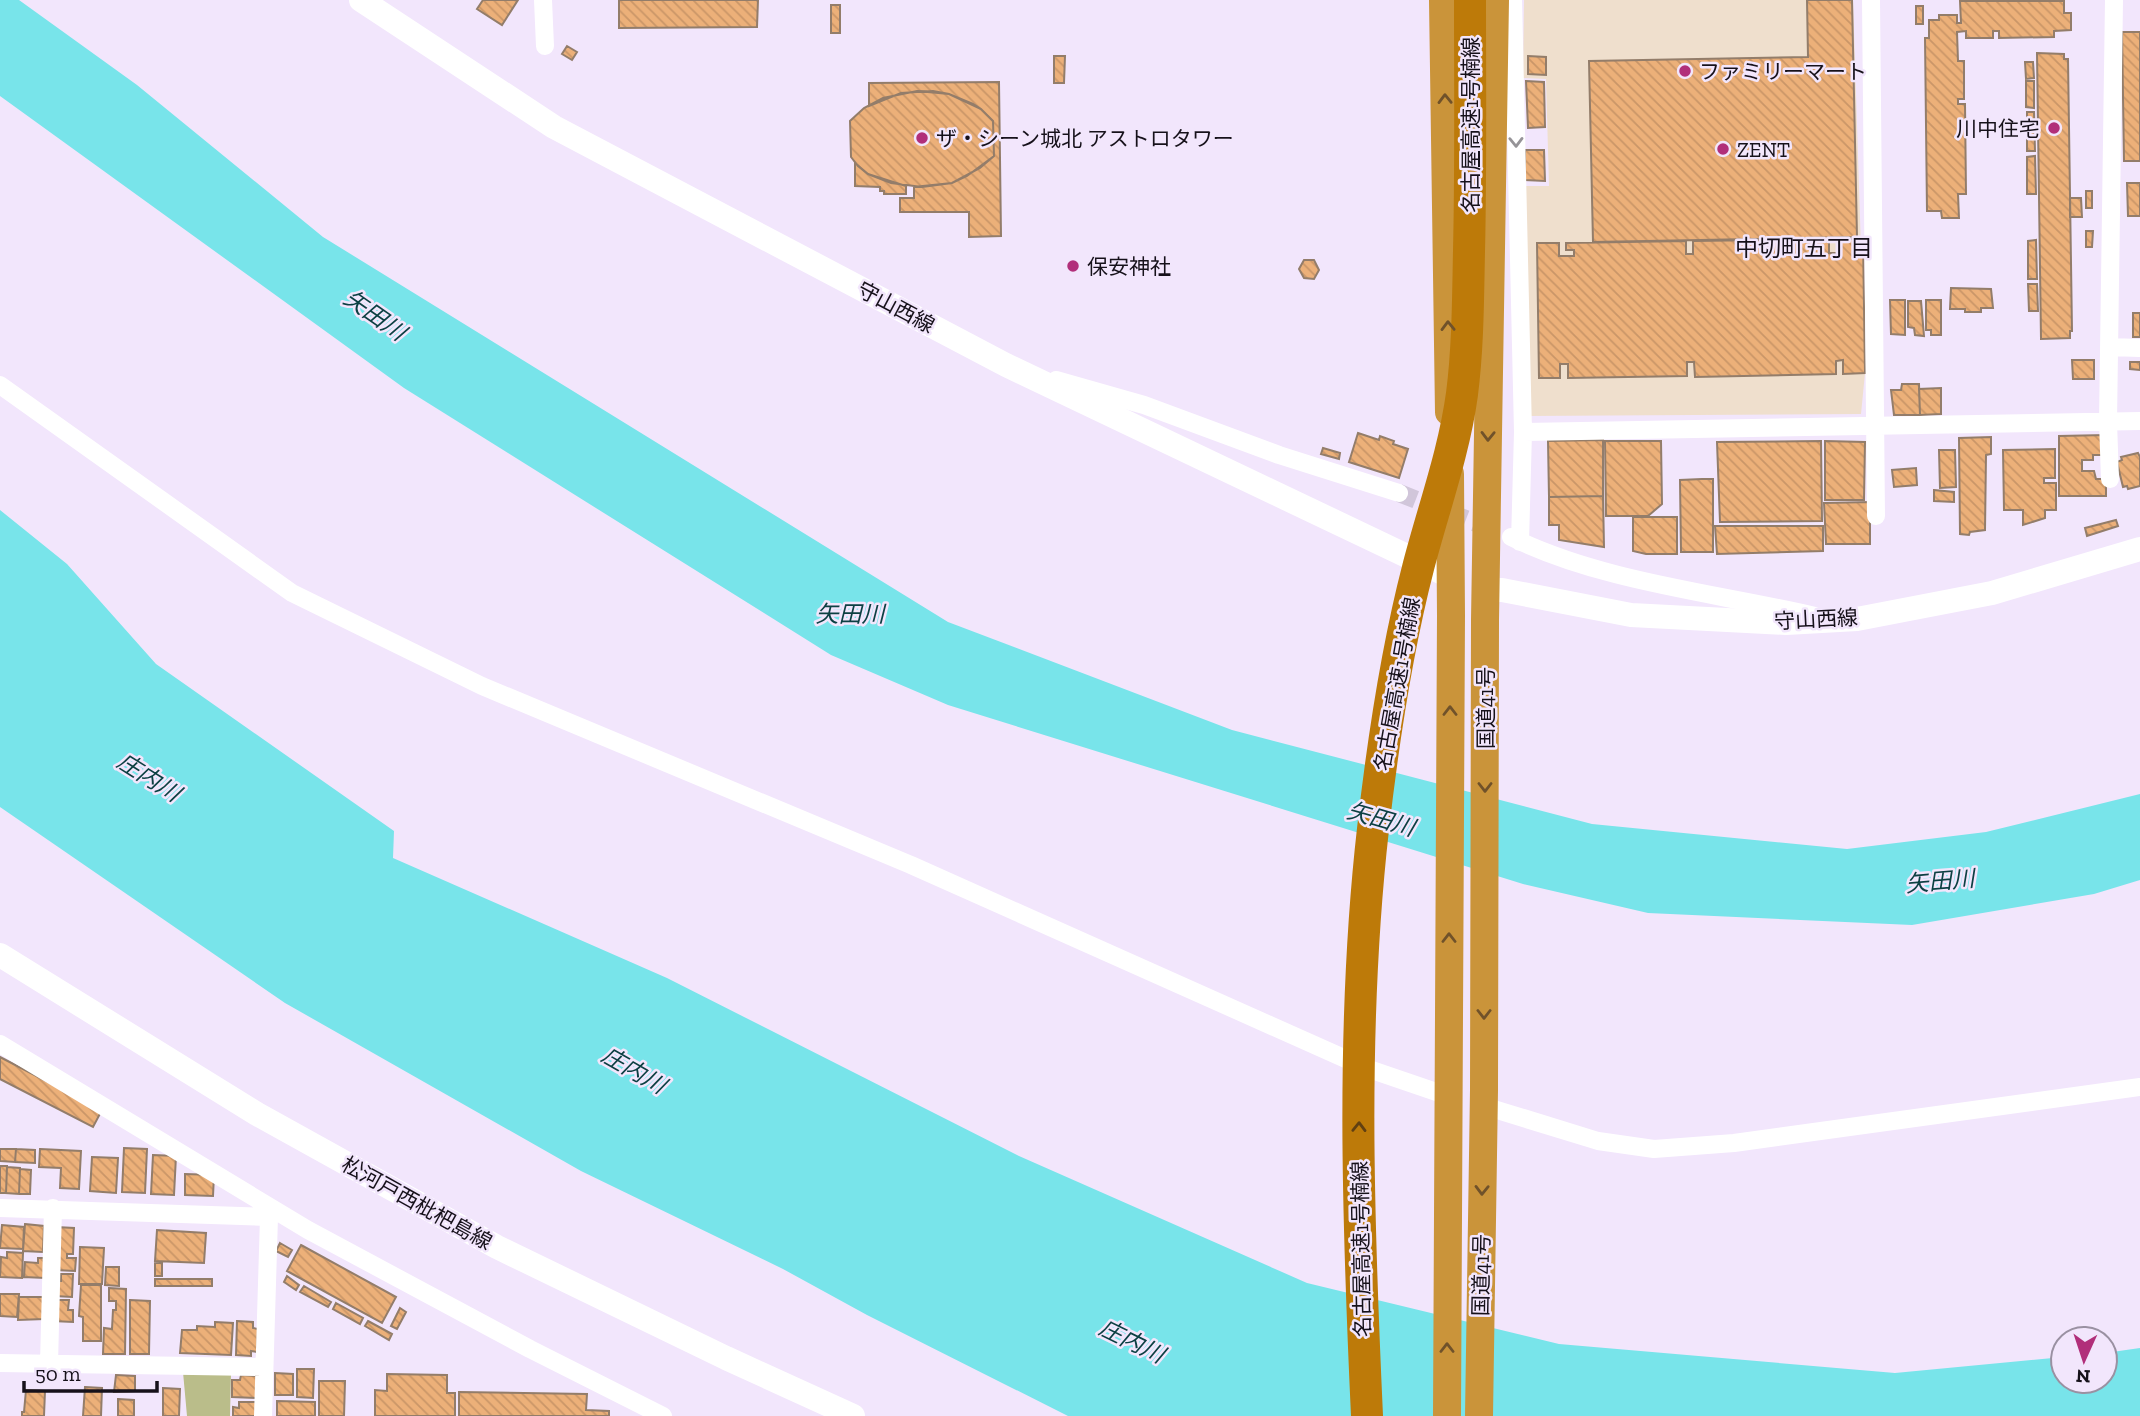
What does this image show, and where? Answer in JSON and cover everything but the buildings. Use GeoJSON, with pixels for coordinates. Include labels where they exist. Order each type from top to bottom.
{"type":"FeatureCollection","features":[{"type":"Feature","properties":{"kind":"highway","name":"国道41号"},"geometry":{"type":"LineString","coordinates":[[1443,0],[1451,577],[1447,1416]]}},
{"type":"Feature","properties":{"kind":"highway","name":"名古屋高速1号楠線"},"geometry":{"type":"LineString","coordinates":[[1367,1416],[1359,1146],[1360,1028],[1367,898],[1395,675],[1418,569],[1451,451],[1462,395],[1468,336],[1470,0]]}},
{"type":"Feature","properties":{"kind":"highway","name":"名古屋高速1号楠線"},"geometry":{"type":"LineString","coordinates":[[1388,1416],[1382,1306],[1380,1147],[1389,834],[1407,677],[1427,573],[1464,431],[1477,349],[1479,0]]}},
{"type":"Feature","properties":{"kind":"highway","name":"国道41号"},"geometry":{"type":"LineString","coordinates":[[1479,1416],[1484,1106],[1485,620],[1494,0]]}},
{"type":"Feature","properties":{"kind":"main road","name":"守山西線"},"geometry":{"type":"LineString","coordinates":[[360,0],[554,127],[1006,365],[1451,577]]}},
{"type":"Feature","properties":{"kind":"main road","name":"守山西線"},"geometry":{"type":"LineString","coordinates":[[1486,590],[1502,590],[1631,615],[1786,622],[1857,620],[1992,593],[2140,549]]}},
{"type":"Feature","properties":{"kind":"main road","name":"松河戸西枇杷島線"},"geometry":{"type":"LineString","coordinates":[[0,955],[257,1114],[497,1247],[853,1416]]}},
{"type":"Feature","properties":{"kind":"street"},"geometry":{"type":"LineString","coordinates":[[543,0],[545,46]]}},
{"type":"Feature","properties":{"kind":"street"},"geometry":{"type":"LineString","coordinates":[[1513,0],[1523,432],[1515,539],[1597,569],[1836,620]]}},
{"type":"Feature","properties":{"kind":"street"},"geometry":{"type":"LineString","coordinates":[[1871,0],[1876,516]]}},
{"type":"Feature","properties":{"kind":"street"},"geometry":{"type":"LineString","coordinates":[[2110,479],[2108,422],[2114,0]]}},
{"type":"Feature","properties":{"kind":"street"},"geometry":{"type":"LineString","coordinates":[[2109,347],[2140,348]]}},
{"type":"Feature","properties":{"kind":"street"},"geometry":{"type":"LineString","coordinates":[[1006,365],[1144,405],[1279,455],[1399,493]]}},
{"type":"Feature","properties":{"kind":"street"},"geometry":{"type":"LineString","coordinates":[[0,385],[292,593],[422,657],[482,686],[911,865],[1366,1068],[1447,1097]]}},
{"type":"Feature","properties":{"kind":"street"},"geometry":{"type":"LineString","coordinates":[[1523,432],[2140,421]]}},
{"type":"Feature","properties":{"kind":"street"},"geometry":{"type":"LineString","coordinates":[[0,1044],[269,1212],[663,1416]]}},
{"type":"Feature","properties":{"kind":"street"},"geometry":{"type":"LineString","coordinates":[[1484,1106],[1598,1141],[1654,1149],[1734,1143],[2140,1087]]}},
{"type":"Feature","properties":{"kind":"street"},"geometry":{"type":"LineString","coordinates":[[0,1208],[269,1212]]}},
{"type":"Feature","properties":{"kind":"street"},"geometry":{"type":"LineString","coordinates":[[49,1364],[52,1208]]}},
{"type":"Feature","properties":{"kind":"street"},"geometry":{"type":"LineString","coordinates":[[262,1416],[269,1212]]}},
{"type":"Feature","properties":{"kind":"street"},"geometry":{"type":"LineString","coordinates":[[0,1363],[263,1367]]}},
{"type":"Feature","properties":{"kind":"shaded area"},"geometry":{"type":"Polygon","coordinates":[[[1524,0],[1853,0],[1865,373],[1861,414],[1525,416],[1524,186],[1549,186],[1546,79],[1523,78],[1524,0]]]}},
{"type":"Feature","properties":{"kind":"green space"},"geometry":{"type":"Polygon","coordinates":[[[183,1372],[231,1373],[230,1416],[187,1416],[183,1372]]]}},
{"type":"Feature","properties":{"kind":"water","name":"矢田川"},"geometry":{"type":"Polygon","coordinates":[[[0,0],[19,0],[137,85],[323,237],[948,622],[1232,730],[1592,824],[1847,849],[1986,832],[2140,794],[2140,880],[2094,894],[1912,925],[1648,913],[1523,884],[948,705],[831,655],[404,388],[0,96],[0,0]]]}},
{"type":"Feature","properties":{"kind":"water","name":"庄内川"},"geometry":{"type":"Polygon","coordinates":[[[0,510],[67,564],[156,664],[394,831],[393,858],[667,978],[1019,1156],[1307,1283],[1559,1344],[1895,1373],[2049,1358],[2049,1395],[2119,1395],[2119,1351],[2140,1348],[2140,1416],[1068,1416],[867,1315],[783,1269],[581,1171],[285,1003],[0,807],[0,510]]]}},
{"type":"Feature","properties":{"kind":"tunnel"},"geometry":{"type":"LineString","coordinates":[[1399,493],[1494,530]]}},
{"type":"Feature","properties":{"kind":"place","name":"ファミリーマート"},"geometry":{"type":"Point","coordinates":[1685,71]}},
{"type":"Feature","properties":{"kind":"place","name":"川中住宅"},"geometry":{"type":"Point","coordinates":[2054,128]}},
{"type":"Feature","properties":{"kind":"place","name":"ザ・シーン城北 アストロタワー"},"geometry":{"type":"Point","coordinates":[922,138]}},
{"type":"Feature","properties":{"kind":"place","name":"ZENT"},"geometry":{"type":"Point","coordinates":[1723,149]}},
{"type":"Feature","properties":{"kind":"place","name":"保安神社"},"geometry":{"type":"Point","coordinates":[1073,266]}},
{"type":"Feature","properties":{"kind":"district","name":"中切町五丁目"},"geometry":{"type":"Point","coordinates":[1804,248]}}]}
